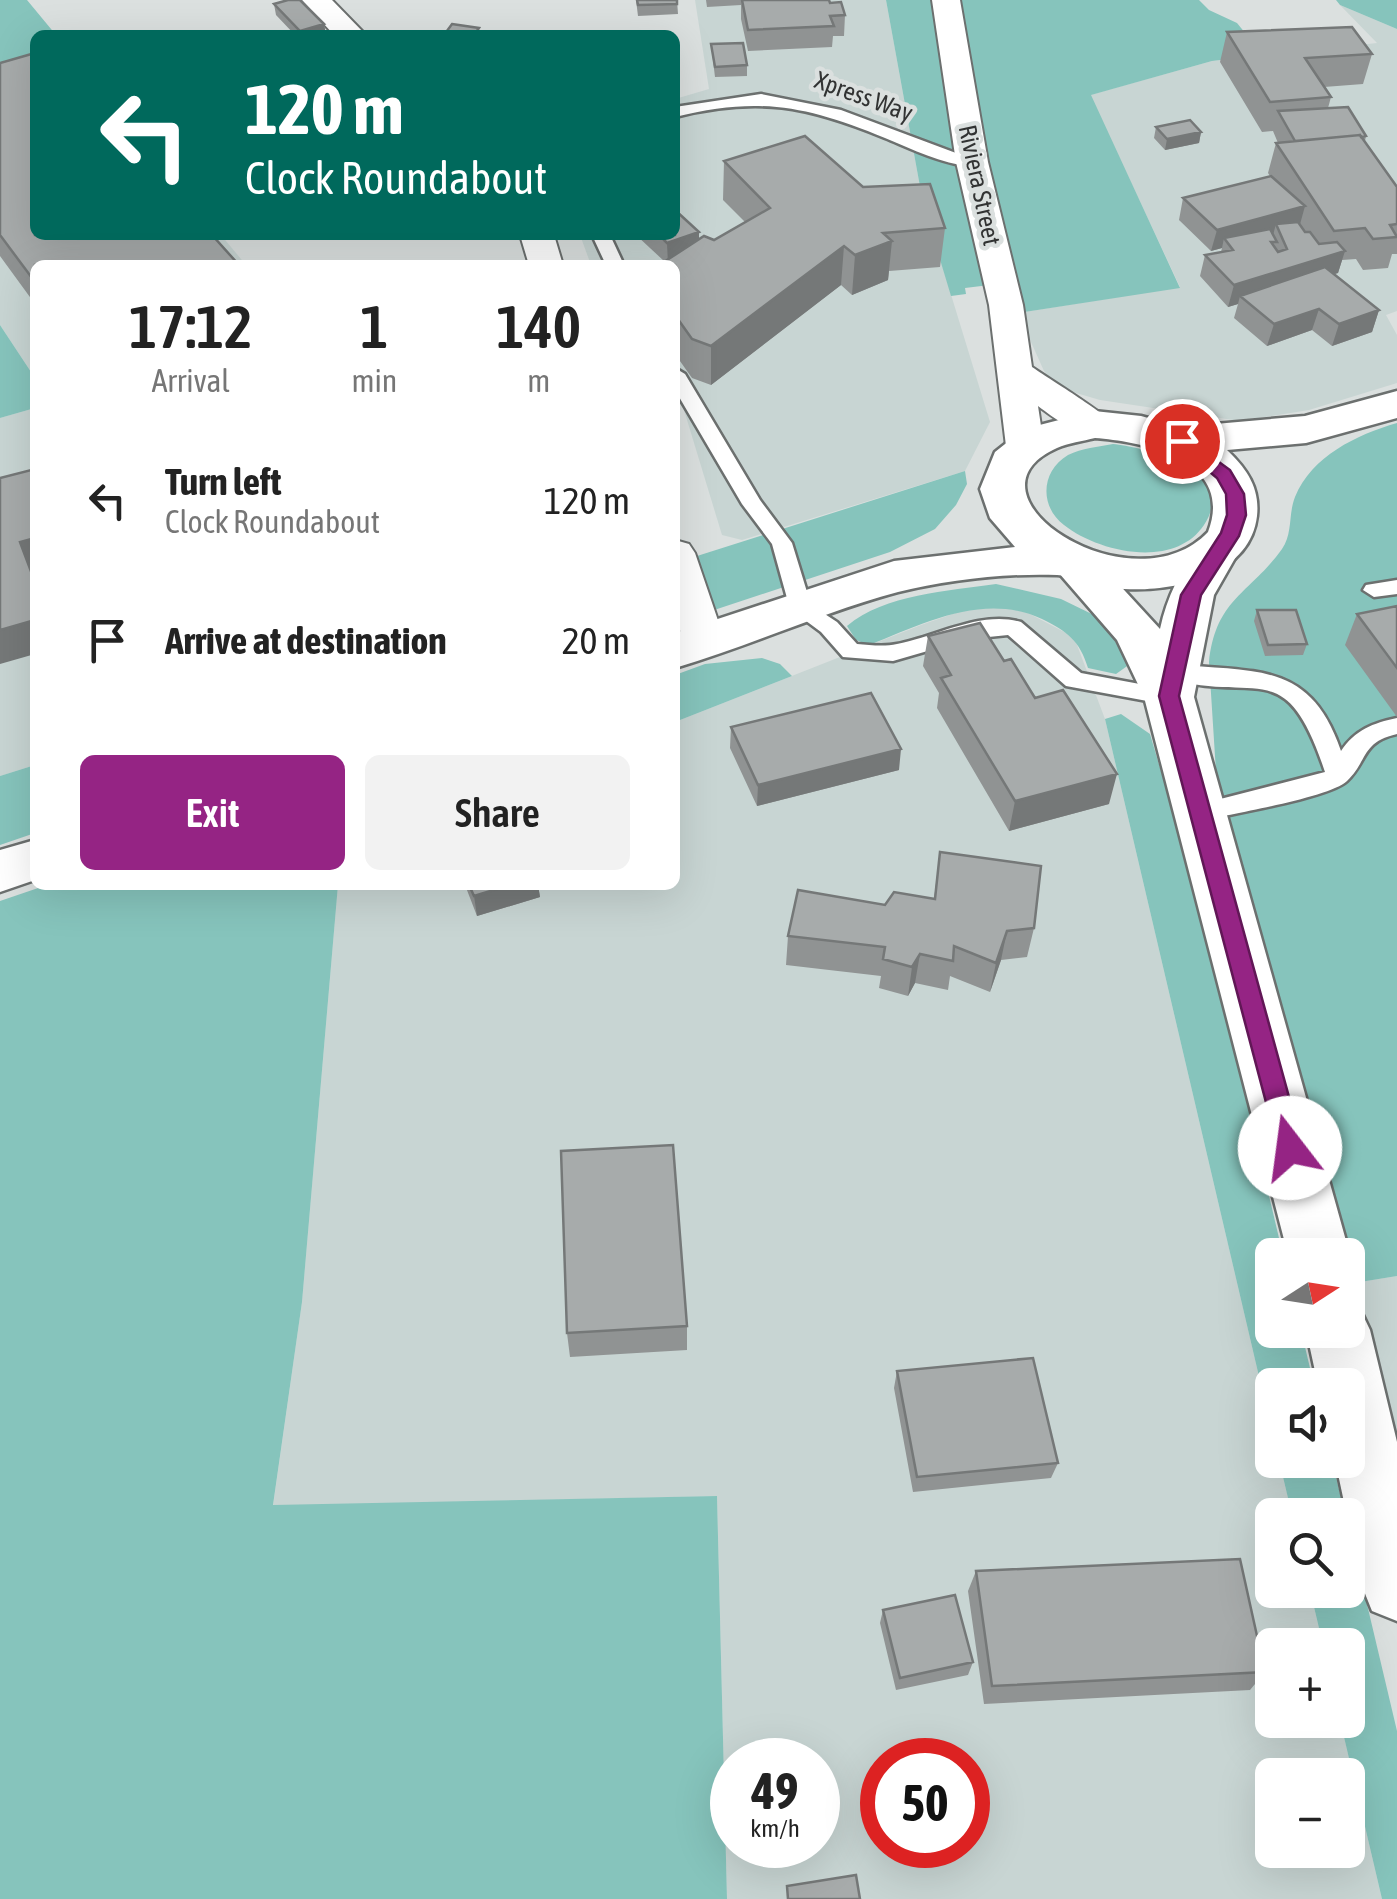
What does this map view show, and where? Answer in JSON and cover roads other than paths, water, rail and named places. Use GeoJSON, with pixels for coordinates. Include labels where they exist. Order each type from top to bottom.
{"type":"FeatureCollection","features":[{"type":"Feature","properties":{"kind":"main road"},"geometry":{"type":"LineString","coordinates":[[1182,441],[1266,434],[1348,419],[1397,404]]}},
{"type":"Feature","properties":{"kind":"main road"},"geometry":{"type":"LineString","coordinates":[[1171,684],[1191,595],[1226,534],[1275,475],[1348,419]]}},
{"type":"Feature","properties":{"kind":"main road"},"geometry":{"type":"LineString","coordinates":[[1094,424],[1139,428],[1182,441],[1224,474],[1235,494],[1226,534],[1186,568],[1151,575],[1113,574],[1069,562],[1042,549],[1018,528],[1004,504],[1002,482],[1010,463],[1025,446],[1068,427],[1094,424]]}},
{"type":"Feature","properties":{"kind":"main road"},"geometry":{"type":"LineString","coordinates":[[894,577],[976,527],[1004,504]]}},
{"type":"Feature","properties":{"kind":"main road"},"geometry":{"type":"LineString","coordinates":[[690,646],[894,577],[984,564],[1069,562],[1138,631],[1171,684],[1201,812],[1314,1238]]}},
{"type":"Feature","properties":{"kind":"main road"},"geometry":{"type":"LineString","coordinates":[[0,871],[30,862]]}},
{"type":"Feature","properties":{"kind":"main road"},"geometry":{"type":"LineString","coordinates":[[1342,1348],[1397,1586]]}},
{"type":"Feature","properties":{"kind":"street"},"geometry":{"type":"LineString","coordinates":[[316,0],[346,30]]}},
{"type":"Feature","properties":{"kind":"street","name":"Riviera Street"},"geometry":{"type":"LineString","coordinates":[[946,0],[972,162],[1006,305],[1025,446]]}},
{"type":"Feature","properties":{"kind":"street"},"geometry":{"type":"LineString","coordinates":[[1016,370],[1056,403],[1094,424]]}},
{"type":"Feature","properties":{"kind":"street"},"geometry":{"type":"LineString","coordinates":[[680,584],[690,646]]}},
{"type":"Feature","properties":{"kind":"lane","name":"Xpress Way"},"geometry":{"type":"LineString","coordinates":[[680,111],[734,98],[781,98],[838,114],[948,160],[972,162]]}},
{"type":"Feature","properties":{"kind":"lane"},"geometry":{"type":"LineString","coordinates":[[680,382],[752,504],[782,543],[801,609],[828,627],[852,652],[894,653],[969,631],[1013,627],[1074,680],[1262,682],[1298,695],[1319,725],[1338,776]]}},
{"type":"Feature","properties":{"kind":"lane"},"geometry":{"type":"LineString","coordinates":[[1201,812],[1338,776],[1352,751],[1371,731],[1397,726]]}}]}
